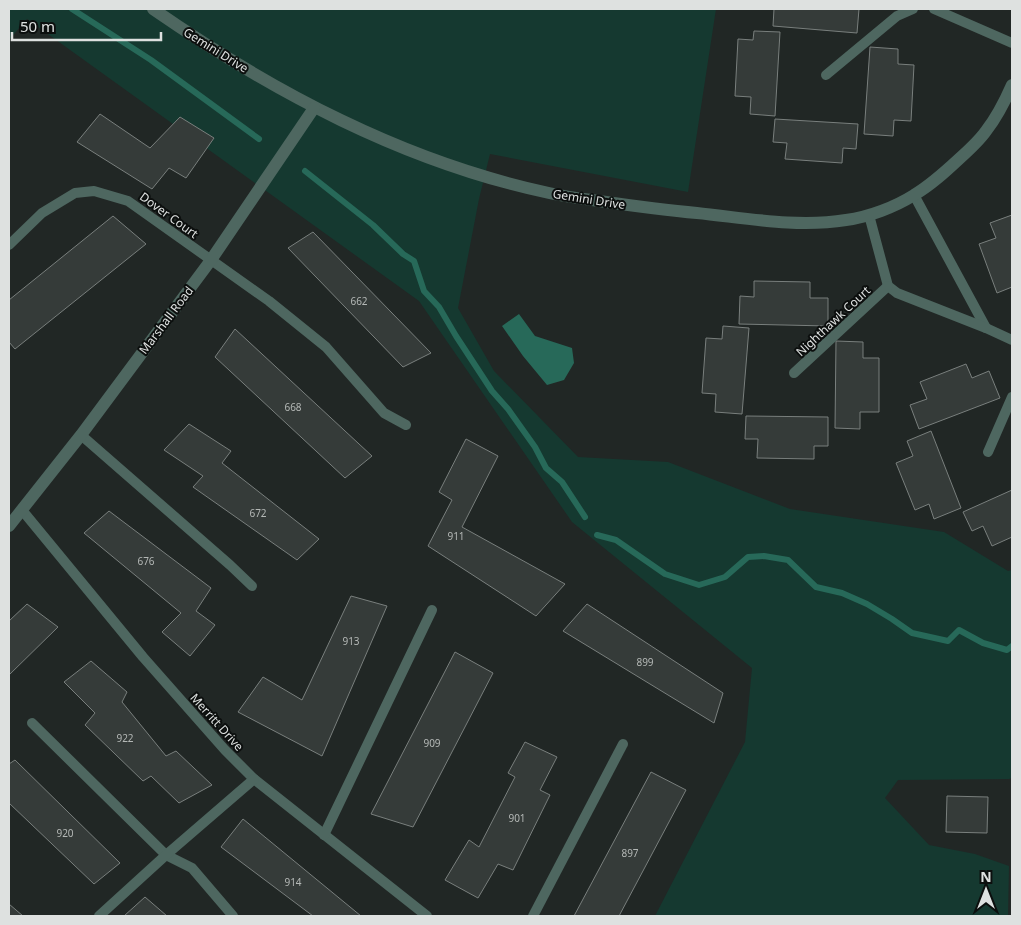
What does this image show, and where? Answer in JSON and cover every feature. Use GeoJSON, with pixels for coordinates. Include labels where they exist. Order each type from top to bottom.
{"type":"FeatureCollection","features":[{"type":"Feature","properties":{"kind":"street","name":"Gemini Drive"},"geometry":{"type":"LineString","coordinates":[[152,9],[251,72],[314,108],[372,136],[469,172],[551,194],[642,208],[788,222],[846,220],[869,215],[914,195],[944,173],[986,132],[1001,108],[1012,85]]}},
{"type":"Feature","properties":{"kind":"street","name":"Marshall Road"},"geometry":{"type":"LineString","coordinates":[[9,526],[81,435],[210,260],[314,108]]}},
{"type":"Feature","properties":{"kind":"lane"},"geometry":{"type":"LineString","coordinates":[[826,75],[897,16],[913,9]]}},
{"type":"Feature","properties":{"kind":"lane"},"geometry":{"type":"LineString","coordinates":[[934,9],[1012,43]]}},
{"type":"Feature","properties":{"kind":"lane","name":"Dover Court"},"geometry":{"type":"LineString","coordinates":[[9,245],[42,213],[75,193],[94,191],[128,201],[268,301],[326,347],[384,413],[406,425]]}},
{"type":"Feature","properties":{"kind":"lane"},"geometry":{"type":"LineString","coordinates":[[914,195],[986,328]]}},
{"type":"Feature","properties":{"kind":"lane"},"geometry":{"type":"LineString","coordinates":[[869,215],[888,286],[897,293],[1012,340]]}},
{"type":"Feature","properties":{"kind":"lane","name":"Nighthawk Court"},"geometry":{"type":"LineString","coordinates":[[794,373],[888,286]]}},
{"type":"Feature","properties":{"kind":"lane"},"geometry":{"type":"LineString","coordinates":[[988,452],[1012,397]]}},
{"type":"Feature","properties":{"kind":"lane"},"geometry":{"type":"LineString","coordinates":[[81,435],[224,559],[252,586]]}},
{"type":"Feature","properties":{"kind":"lane","name":"Merritt Drive"},"geometry":{"type":"LineString","coordinates":[[22,510],[143,657],[225,750],[254,779],[427,916]]}},
{"type":"Feature","properties":{"kind":"lane"},"geometry":{"type":"LineString","coordinates":[[324,834],[432,610]]}},
{"type":"Feature","properties":{"kind":"lane"},"geometry":{"type":"LineString","coordinates":[[32,723],[166,855],[192,868],[233,916]]}},
{"type":"Feature","properties":{"kind":"lane"},"geometry":{"type":"LineString","coordinates":[[533,916],[623,744]]}},
{"type":"Feature","properties":{"kind":"lane"},"geometry":{"type":"LineString","coordinates":[[99,916],[254,779]]}},
{"type":"Feature","properties":{"kind":"shaded area"},"geometry":{"type":"Polygon","coordinates":[[[9,9],[716,9],[688,192],[490,154],[479,199],[458,308],[494,371],[578,457],[668,462],[790,509],[944,532],[1008,571],[1012,570],[1012,778],[898,780],[885,798],[929,845],[975,854],[1009,866],[1008,916],[655,916],[745,742],[752,668],[572,522],[419,301],[27,19],[9,40],[9,9]]]}},
{"type":"Feature","properties":{"kind":"shaded area"},"geometry":{"type":"Polygon","coordinates":[[[519,314],[535,336],[572,348],[574,363],[564,380],[547,385],[502,326],[519,314]]]}},
{"type":"Feature","properties":{"kind":"building"},"geometry":{"type":"Polygon","coordinates":[[[774,9],[859,9],[857,33],[773,26],[774,9]]]}},
{"type":"Feature","properties":{"kind":"building"},"geometry":{"type":"Polygon","coordinates":[[[754,31],[780,32],[775,116],[750,114],[751,97],[735,96],[738,39],[753,40],[754,31]]]}},
{"type":"Feature","properties":{"kind":"building"},"geometry":{"type":"Polygon","coordinates":[[[870,47],[898,49],[898,64],[914,65],[911,121],[894,120],[893,136],[864,134],[870,47]]]}},
{"type":"Feature","properties":{"kind":"building"},"geometry":{"type":"Polygon","coordinates":[[[100,114],[150,148],[180,117],[214,138],[186,178],[169,168],[152,189],[77,142],[100,114]]]}},
{"type":"Feature","properties":{"kind":"building"},"geometry":{"type":"Polygon","coordinates":[[[775,119],[858,124],[856,149],[843,148],[842,163],[785,159],[787,143],[773,142],[775,119]]]}},
{"type":"Feature","properties":{"kind":"building"},"geometry":{"type":"Polygon","coordinates":[[[1012,215],[1012,287],[997,293],[979,244],[996,238],[990,223],[1012,215]]]}},
{"type":"Feature","properties":{"kind":"building"},"geometry":{"type":"Polygon","coordinates":[[[113,216],[146,244],[15,349],[9,342],[9,300],[113,216]]]}},
{"type":"Feature","properties":{"kind":"building"},"geometry":{"type":"Polygon","coordinates":[[[313,232],[431,353],[403,367],[288,248],[313,232]]]}},
{"type":"Feature","properties":{"kind":"building"},"geometry":{"type":"Polygon","coordinates":[[[754,281],[810,282],[810,298],[828,298],[828,326],[739,324],[740,296],[754,297],[754,281]]]}},
{"type":"Feature","properties":{"kind":"building"},"geometry":{"type":"Polygon","coordinates":[[[723,326],[749,328],[742,414],[715,412],[716,394],[702,393],[706,338],[722,339],[723,326]]]}},
{"type":"Feature","properties":{"kind":"building"},"geometry":{"type":"Polygon","coordinates":[[[235,329],[372,456],[345,478],[215,357],[235,329]]]}},
{"type":"Feature","properties":{"kind":"building"},"geometry":{"type":"Polygon","coordinates":[[[836,341],[863,342],[863,358],[879,358],[879,412],[860,412],[860,429],[835,428],[836,341]]]}},
{"type":"Feature","properties":{"kind":"building"},"geometry":{"type":"Polygon","coordinates":[[[966,364],[972,378],[989,371],[1000,398],[919,429],[910,405],[927,399],[920,382],[966,364]]]}},
{"type":"Feature","properties":{"kind":"building"},"geometry":{"type":"Polygon","coordinates":[[[746,416],[828,417],[828,446],[814,446],[814,459],[757,458],[758,439],[745,439],[746,416]]]}},
{"type":"Feature","properties":{"kind":"building"},"geometry":{"type":"Polygon","coordinates":[[[189,424],[231,451],[222,463],[319,539],[297,560],[193,487],[203,476],[164,450],[189,424]]]}},
{"type":"Feature","properties":{"kind":"building"},"geometry":{"type":"Polygon","coordinates":[[[931,431],[961,508],[934,519],[929,504],[915,510],[896,463],[913,456],[907,441],[931,431]]]}},
{"type":"Feature","properties":{"kind":"building"},"geometry":{"type":"Polygon","coordinates":[[[466,439],[498,456],[462,527],[565,584],[536,616],[428,546],[452,500],[439,492],[466,439]]]}},
{"type":"Feature","properties":{"kind":"building"},"geometry":{"type":"Polygon","coordinates":[[[1012,490],[1012,537],[992,546],[983,526],[972,531],[963,512],[1012,490]]]}},
{"type":"Feature","properties":{"kind":"building"},"geometry":{"type":"Polygon","coordinates":[[[109,511],[211,588],[196,611],[215,625],[190,656],[162,632],[181,613],[84,533],[109,511]]]}},
{"type":"Feature","properties":{"kind":"building"},"geometry":{"type":"Polygon","coordinates":[[[351,596],[387,606],[322,756],[238,712],[263,677],[302,700],[351,596]]]}},
{"type":"Feature","properties":{"kind":"building"},"geometry":{"type":"Polygon","coordinates":[[[27,604],[58,627],[9,675],[9,621],[27,604]]]}},
{"type":"Feature","properties":{"kind":"building"},"geometry":{"type":"Polygon","coordinates":[[[587,604],[723,693],[714,723],[563,631],[587,604]]]}},
{"type":"Feature","properties":{"kind":"building"},"geometry":{"type":"Polygon","coordinates":[[[455,652],[493,673],[413,827],[371,814],[455,652]]]}},
{"type":"Feature","properties":{"kind":"building"},"geometry":{"type":"Polygon","coordinates":[[[91,661],[127,692],[122,702],[166,756],[176,751],[212,785],[179,803],[151,776],[143,781],[85,725],[95,713],[64,682],[91,661]]]}},
{"type":"Feature","properties":{"kind":"building"},"geometry":{"type":"Polygon","coordinates":[[[525,742],[557,757],[540,790],[550,795],[513,870],[498,864],[478,898],[445,880],[469,840],[479,847],[515,777],[508,773],[525,742]]]}},
{"type":"Feature","properties":{"kind":"building"},"geometry":{"type":"Polygon","coordinates":[[[15,760],[120,863],[94,884],[9,803],[9,764],[15,760]]]}},
{"type":"Feature","properties":{"kind":"building"},"geometry":{"type":"Polygon","coordinates":[[[651,772],[686,790],[619,916],[574,916],[651,772]]]}},
{"type":"Feature","properties":{"kind":"building"},"geometry":{"type":"Polygon","coordinates":[[[947,796],[988,797],[987,833],[946,832],[947,796]]]}},
{"type":"Feature","properties":{"kind":"building"},"geometry":{"type":"Polygon","coordinates":[[[243,819],[361,916],[313,916],[221,847],[243,819]]]}},
{"type":"Feature","properties":{"kind":"building"},"geometry":{"type":"Polygon","coordinates":[[[145,897],[167,916],[124,916],[145,897]]]}},
{"type":"Feature","properties":{"kind":"building"},"geometry":{"type":"Polygon","coordinates":[[[9,904],[23,916],[9,916],[9,904]]]}},
{"type":"Feature","properties":{"kind":"waterway"},"geometry":{"type":"LineString","coordinates":[[72,9],[151,60],[259,139]]}},
{"type":"Feature","properties":{"kind":"waterway"},"geometry":{"type":"LineString","coordinates":[[305,171],[373,225],[403,254],[414,261],[424,291],[439,307],[492,391],[508,409],[535,447],[546,468],[562,482],[585,517]]}},
{"type":"Feature","properties":{"kind":"waterway"},"geometry":{"type":"LineString","coordinates":[[597,535],[616,540],[665,574],[699,585],[725,577],[748,557],[764,556],[788,560],[816,587],[842,593],[867,604],[912,633],[948,641],[959,630],[983,643],[1007,650],[1012,646]]}}]}
